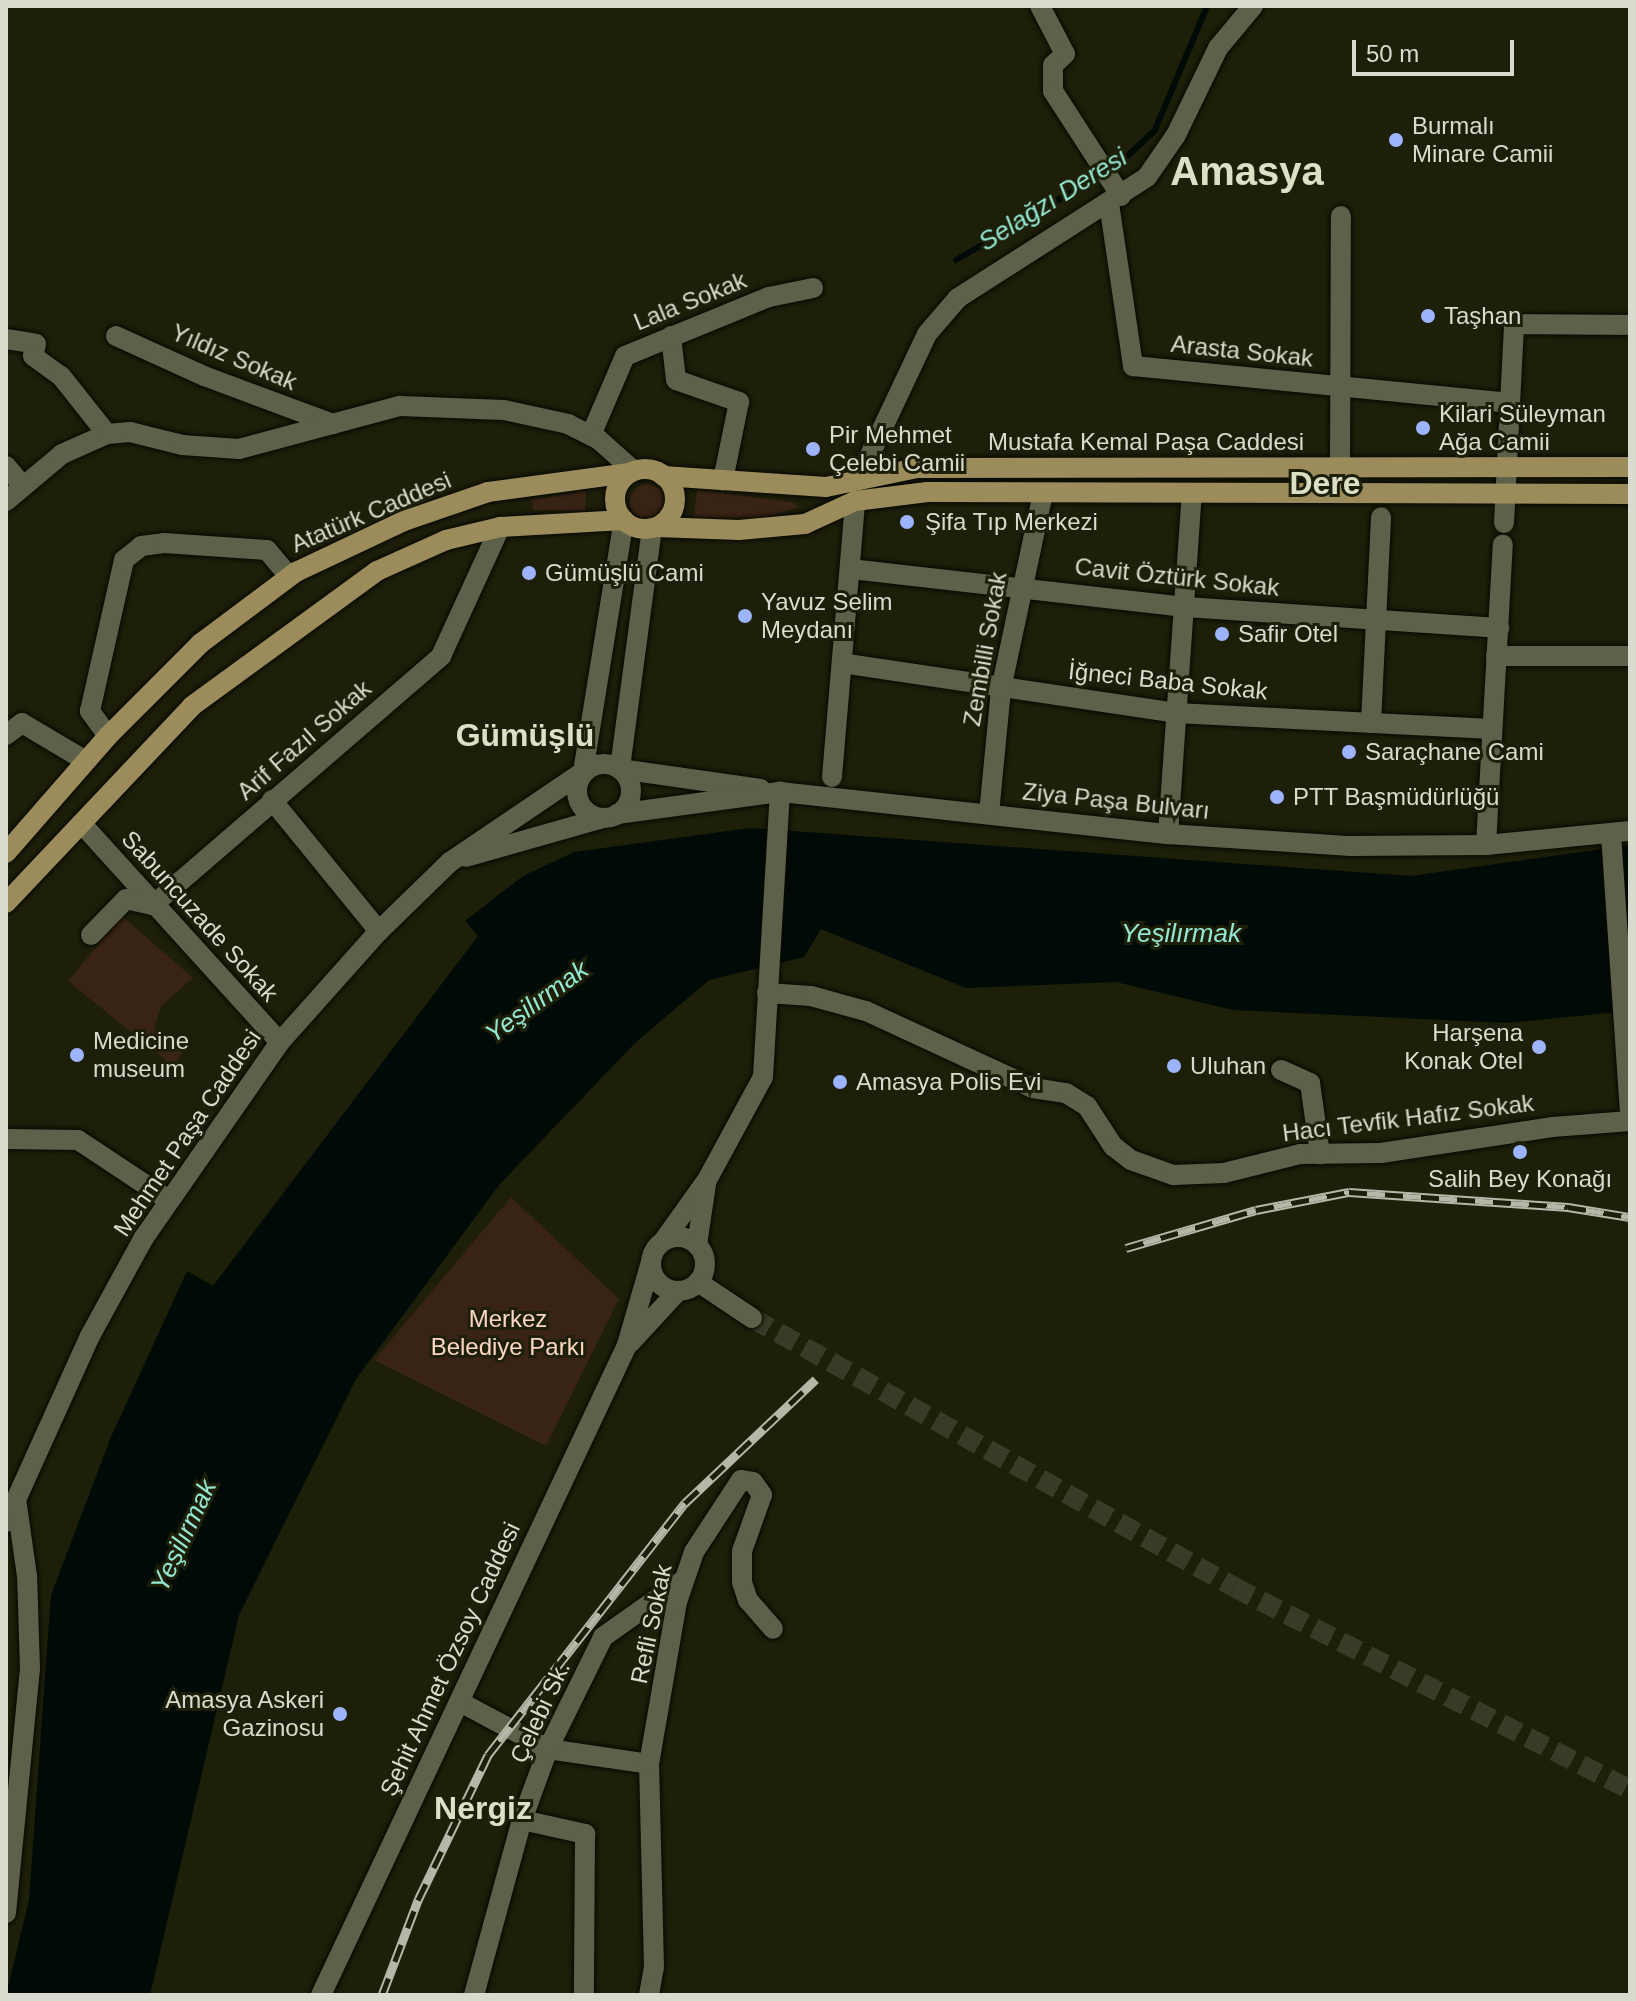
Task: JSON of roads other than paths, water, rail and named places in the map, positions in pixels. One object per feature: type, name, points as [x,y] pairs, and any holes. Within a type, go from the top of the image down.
[{"type":"main road","name":"Mustafa Kemal Paşa Caddesi","points":[[654,528],[739,530],[805,524],[857,490],[917,468],[1630,467]]},
{"type":"main road","points":[[649,469],[663,476],[673,487],[674,506],[654,528],[638,529],[624,520],[615,499],[632,472],[649,469]]},
{"type":"main road","name":"Atatürk Caddesi","points":[[6,853],[108,736],[201,643],[289,576],[404,521],[488,492],[632,472]]},
{"type":"main road","name":"Mustafa Kemal Paşa Caddesi","points":[[663,476],[927,492],[1630,494]]},
{"type":"main road","points":[[6,903],[192,706],[377,571],[446,540],[500,527],[624,520]]},
{"type":"street","points":[[1040,6],[1065,54],[1053,65],[1053,91],[1101,164],[1114,194]]},
{"type":"street","points":[[832,777],[857,490],[927,334],[958,298],[1114,194],[1147,177],[1176,135],[1218,48],[1253,6]]},
{"type":"street","name":"Arasta Sokak","points":[[1114,194],[1133,366],[1508,403]]},
{"type":"street","points":[[1340,468],[1341,216]]},
{"type":"street","name":"Lala Sokak","points":[[591,435],[625,356],[769,297],[813,288]]},
{"type":"street","points":[[1486,845],[1514,324],[1630,325]]},
{"type":"street","name":"Yıldız Sokak","points":[[116,336],[333,424]]},
{"type":"street","points":[[671,336],[676,380],[739,402],[723,480]]},
{"type":"street","points":[[6,339],[36,344],[33,356],[61,376],[107,434]]},
{"type":"street","points":[[6,501],[62,454],[107,434],[130,432],[182,445],[239,449],[400,406],[504,410],[568,424],[591,435],[632,472]]},
{"type":"street","points":[[6,466],[23,486]]},
{"type":"street","name":"Zembilli Sokak","points":[[989,814],[1001,689],[1020,587],[1043,493]]},
{"type":"street","points":[[1168,834],[1192,494]]},
{"type":"street","points":[[1371,723],[1381,517]]},
{"type":"street","points":[[624,520],[577,798],[588,813],[610,816],[627,805],[631,789],[620,769],[654,528]]},
{"type":"street","name":"Arif Fazıl Sokak","points":[[153,905],[441,656],[500,527]]},
{"type":"street","points":[[108,736],[90,711],[124,560],[141,546],[164,543],[267,550],[289,576]]},
{"type":"street","name":"Cavit Öztürk Sokak","points":[[851,569],[1184,607],[1499,628]]},
{"type":"street","points":[[1496,656],[1630,656]]},
{"type":"street","name":"İğneci Baba Sokak","points":[[842,663],[1176,713],[1492,729]]},
{"type":"street","points":[[14,729],[86,761]]},
{"type":"street","points":[[583,772],[599,764],[780,792],[767,984],[769,1039],[763,1077],[707,1180],[664,1240],[651,1262],[661,1286],[678,1291],[698,1282],[705,1260],[697,1245],[682,1237],[664,1240]]},
{"type":"street","name":"Mehmet Paşa Caddesi","points":[[6,1522],[90,1336],[167,1199],[280,1042],[379,931],[454,860],[583,772]]},
{"type":"street","name":"Ziya Paşa Bulvarı","points":[[610,816],[780,792],[1168,834],[1351,846],[1486,845],[1624,833]]},
{"type":"street","points":[[272,800],[379,931]]},
{"type":"street","name":"Mehmet Paşa Caddesi","points":[[454,860],[610,816]]},
{"type":"street","name":"Sabuncuzade Sokak","points":[[82,824],[280,1042]]},
{"type":"street","points":[[1624,833],[1622,1034],[1630,1110]]},
{"type":"street","points":[[91,935],[126,899],[153,905]]},
{"type":"street","name":"Hacı Tevfik Hafız Sokak","points":[[767,984],[866,1011],[1033,1088],[1066,1093],[1087,1106],[1113,1146],[1131,1160],[1173,1175],[1224,1173],[1320,1154],[1381,1153],[1552,1127],[1630,1121]]},
{"type":"street","points":[[1281,1070],[1310,1083],[1320,1154]]},
{"type":"street","points":[[6,1139],[78,1140],[167,1199]]},
{"type":"street","points":[[697,1245],[707,1180]]},
{"type":"street","name":"Şehit Ahmet Özsoy Caddesi","points":[[321,1995],[627,1345],[651,1262]]},
{"type":"street","points":[[698,1282],[752,1318]]},
{"type":"street","name":"Şehit Ahmet Özsoy Caddesi","points":[[627,1345],[678,1291]]},
{"type":"street","name":"Refli Sokak","points":[[654,1967],[649,1764],[682,1581],[741,1480],[753,1482],[762,1495],[742,1551],[742,1582],[748,1600],[773,1629]]},
{"type":"street","points":[[6,1913],[30,1669],[27,1576],[16,1495]]},
{"type":"street","name":"Çelebi Sk.","points":[[474,1995],[522,1820],[548,1749],[603,1637],[682,1581]]},
{"type":"street","points":[[460,1702],[548,1749],[649,1764]]},
{"type":"street","points":[[522,1820],[585,1834],[584,1995]]},
{"type":"street","points":[[649,1995],[654,1967]]},
{"type":"street","points":[[654,1967],[661,1995]]},
{"type":"water","name":"Yeşilırmak","points":[[750,828],[1411,876],[1630,845],[1630,1011],[1506,1023],[1233,1010],[1116,982],[966,988],[821,929],[804,957],[709,980],[635,1043],[499,1185],[356,1379],[239,1615],[150,1995],[6,1995],[29,1900],[51,1595],[111,1437],[187,1271],[213,1286],[478,936],[465,921],[523,876],[574,852]]},
{"type":"waterway","name":"Selağzı Deresi","points":[[956,260],[1118,165],[1155,130],[1207,6]]},
{"type":"tunnel","points":[[752,1318],[1234,1587],[1630,1790]]},
{"type":"railway","points":[[1126,1248],[1256,1210],[1349,1192],[1568,1207],[1630,1217]]},
{"type":"railway","points":[[382,1995],[418,1900],[488,1755],[685,1503],[816,1379]]},
{"type":"place","name":"Burmalı Minare Camii","points":[[1396,140]]},
{"type":"place","name":"Taşhan","points":[[1428,316]]},
{"type":"place","name":"Kilari Süleyman Ağa Camii","points":[[1423,428]]},
{"type":"place","name":"Pir Mehmet Çelebi Camii","points":[[813,449]]},
{"type":"place","name":"Şifa Tıp Merkezi","points":[[907,522]]},
{"type":"place","name":"Gümüşlü Cami","points":[[529,573]]},
{"type":"place","name":"Yavuz Selim Meydanı","points":[[745,616]]},
{"type":"place","name":"Safir Otel","points":[[1222,634]]},
{"type":"place","name":"Saraçhane Cami","points":[[1349,752]]},
{"type":"place","name":"PTT Başmüdürlüğü","points":[[1277,797]]},
{"type":"place","name":"Harşena Konak Otel","points":[[1539,1047]]},
{"type":"place","name":"Medicine museum","points":[[77,1055]]},
{"type":"place","name":"Uluhan","points":[[1174,1066]]},
{"type":"place","name":"Amasya Polis Evi","points":[[840,1082]]},
{"type":"place","name":"Salih Bey Konağı","points":[[1520,1152]]},
{"type":"place","name":"Amasya Askeri Gazinosu","points":[[340,1714]]},
{"type":"district","name":"Amasya","points":[[1247,171]]},
{"type":"district","name":"Dere","points":[[1325,483]]},
{"type":"district","name":"Gümüşlü","points":[[525,735]]},
{"type":"district","name":"Nergiz","points":[[483,1808]]},
{"type":"park label","name":"Merkez Belediye Parkı","points":[[508,1333]]}]
